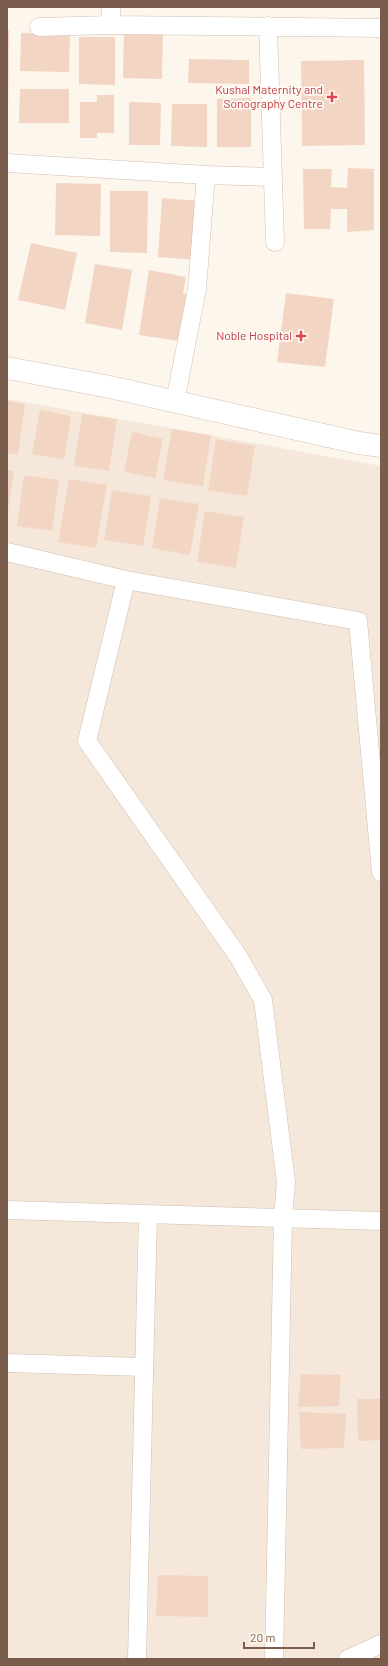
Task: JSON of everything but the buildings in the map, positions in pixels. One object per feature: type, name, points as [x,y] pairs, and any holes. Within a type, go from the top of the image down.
[{"type":"street","points":[[111,7],[111,25]]},
{"type":"street","points":[[39,27],[111,25],[381,28]]},
{"type":"street","points":[[268,26],[275,242]]},
{"type":"street","points":[[7,163],[206,175],[272,177]]},
{"type":"street","points":[[175,402],[197,289],[206,175]]},
{"type":"street","points":[[7,368],[110,387],[359,443],[381,446]]},
{"type":"street","points":[[7,552],[126,580],[358,621],[381,872]]},
{"type":"street","points":[[126,580],[87,741],[238,956],[263,1000],[286,1182],[283,1218],[274,1659]]},
{"type":"street","points":[[7,1210],[381,1221]]},
{"type":"street","points":[[137,1659],[148,1214]]},
{"type":"street","points":[[7,1363],[144,1367]]},
{"type":"street","points":[[348,1659],[381,1644]]},
{"type":"shaded area","points":[[7,399],[381,466],[381,1659],[7,1659]]},
{"type":"place","name":"Kushal Maternity and Sonography Centre","points":[[332,97]]},
{"type":"place","name":"Noble Hospital","points":[[301,336]]}]
